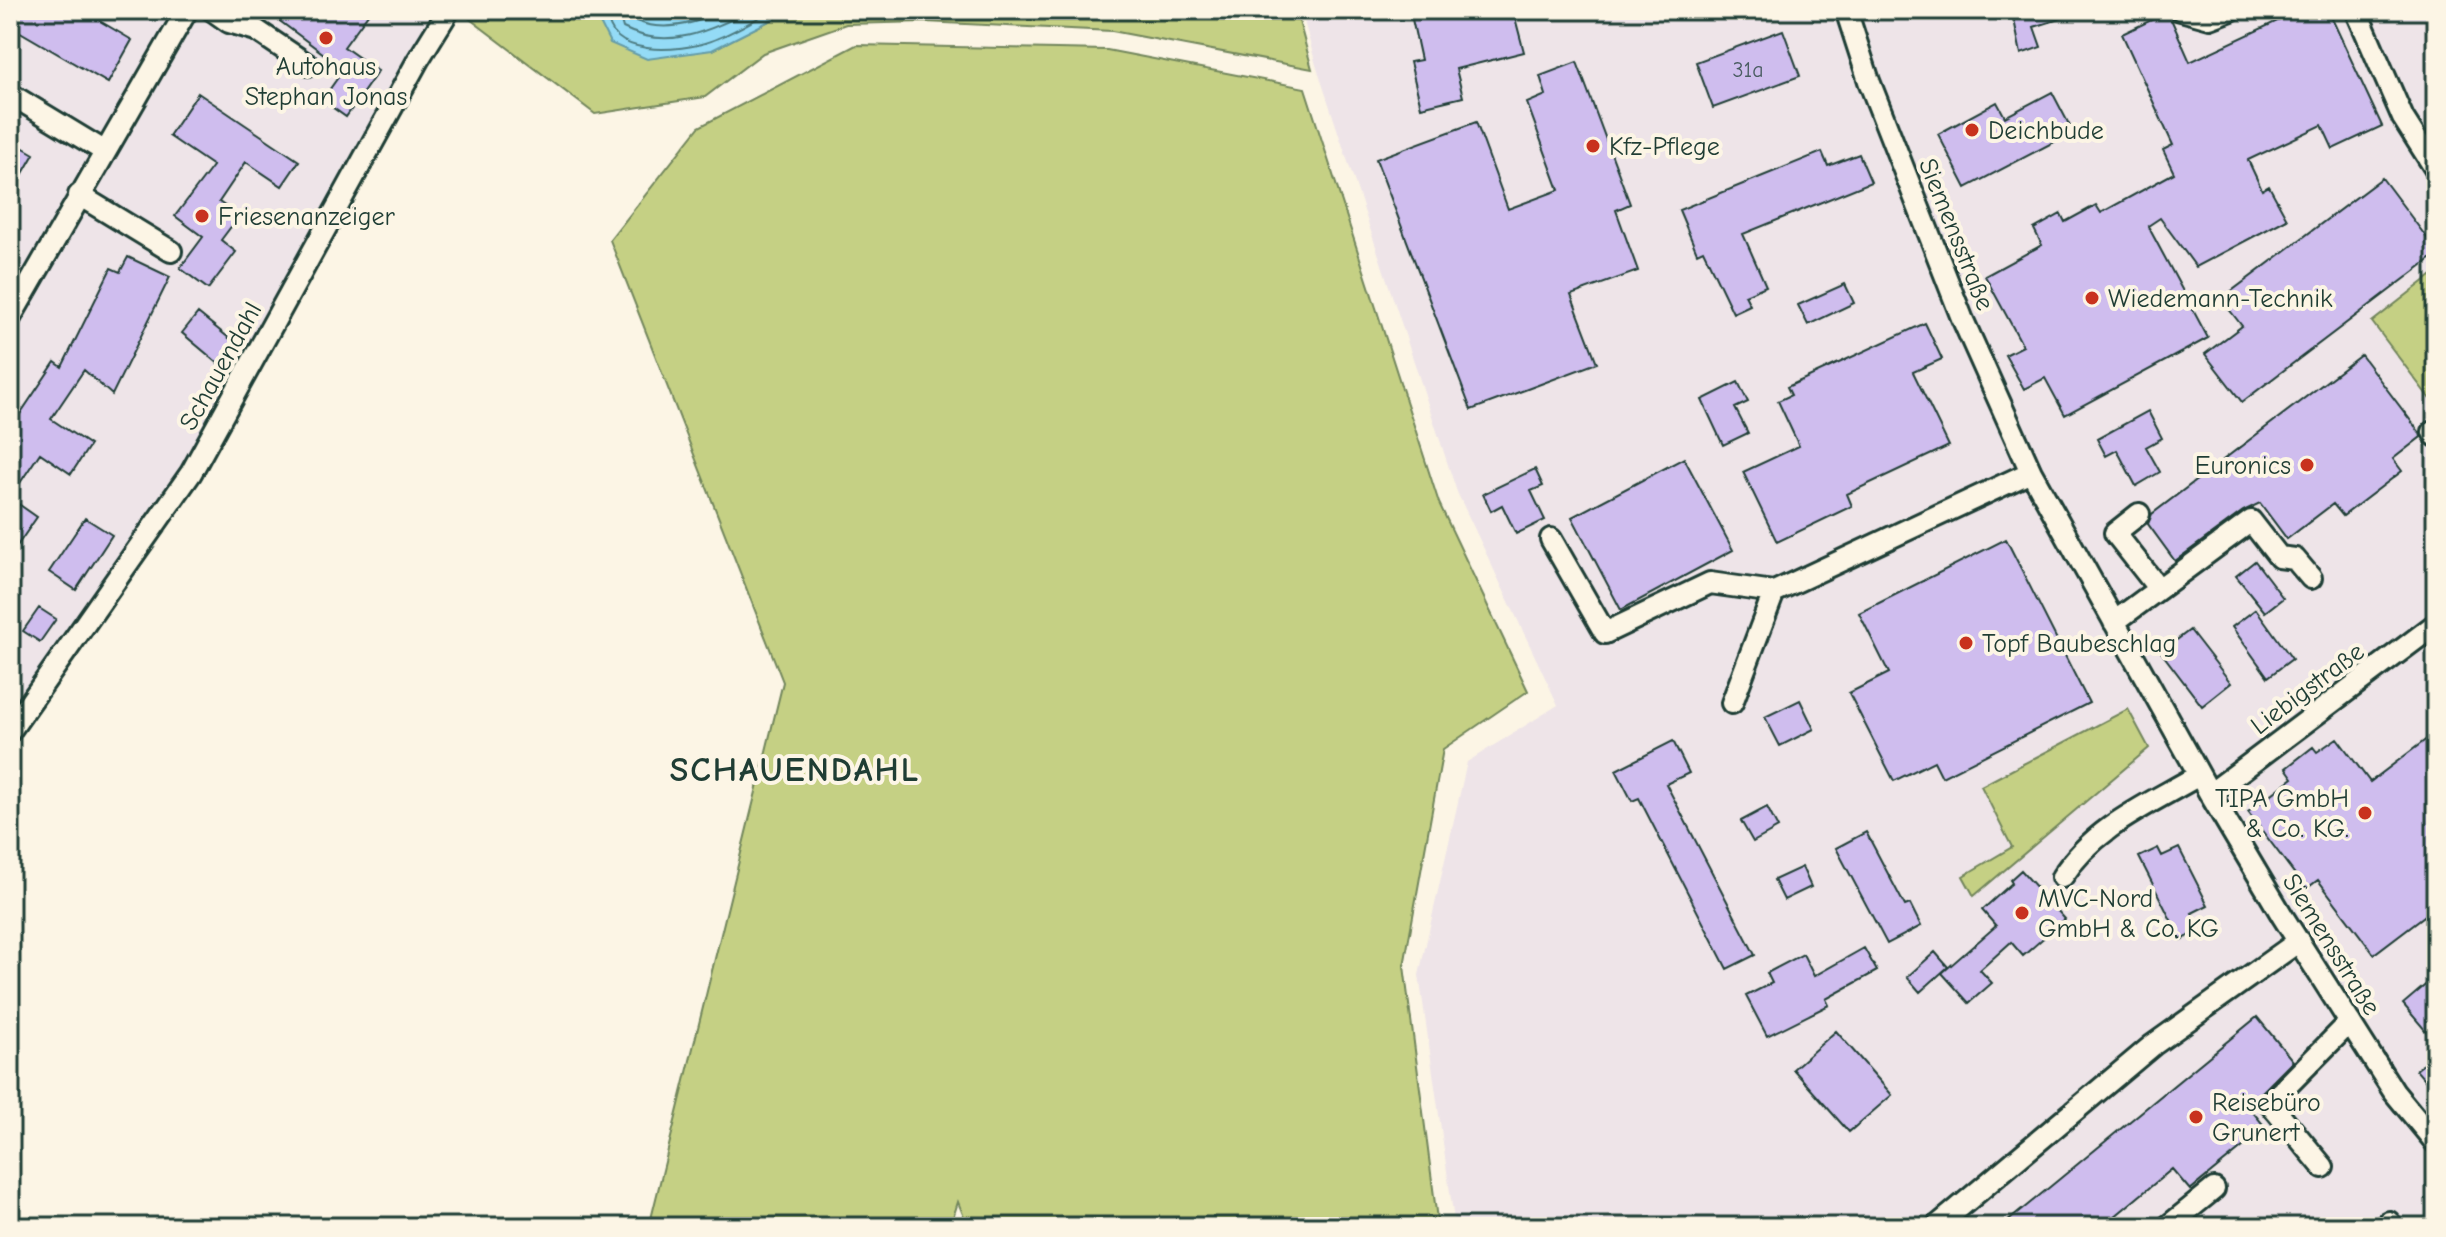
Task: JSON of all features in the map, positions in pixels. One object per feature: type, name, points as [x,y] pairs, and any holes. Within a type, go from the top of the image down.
[{"type":"street","points":[[10,318],[187,10]]},
{"type":"street","points":[[212,10],[229,22],[256,30],[308,65]]},
{"type":"street","name":"Schauendahl","points":[[10,731],[191,473],[418,60],[449,10]]},
{"type":"street","name":"Siemensstraße","points":[[1846,10],[1869,81],[1962,318],[2031,472],[2210,794],[2394,1092],[2436,1143]]},
{"type":"street","points":[[2181,10],[2210,18],[2231,10]]},
{"type":"street","points":[[2356,10],[2403,118],[2436,170]]},
{"type":"street","points":[[10,94],[104,151]]},
{"type":"street","points":[[79,195],[171,251]]},
{"type":"street","points":[[1551,539],[1605,633],[1710,583],[1774,592],[2031,472]]},
{"type":"street","points":[[2139,514],[2115,533],[2159,589]]},
{"type":"street","points":[[2114,622],[2251,521],[2279,557],[2295,559],[2311,578]]},
{"type":"street","points":[[1732,703],[1774,592]]},
{"type":"street","name":"Liebigstraße","points":[[2210,794],[2436,624]]},
{"type":"street","points":[[2062,877],[2079,851],[2095,836],[2199,775]]},
{"type":"street","points":[[1936,1227],[2153,1045],[2299,941]]},
{"type":"street","points":[[2323,1167],[2270,1103],[2350,1022]]},
{"type":"street","points":[[2167,1227],[2214,1189]]},
{"type":"shaded area","points":[[10,10],[455,10],[422,64],[236,412],[211,420],[175,482],[10,720]]},
{"type":"shaded area","points":[[1301,10],[2436,10],[2436,1227],[1455,1227],[1419,975],[1467,762],[1558,705],[1457,492],[1316,65]]},
{"type":"green space","points":[[458,10],[601,10],[599,21],[712,50],[791,10],[1179,10],[1245,21],[1244,10],[1296,10],[1312,69],[1112,31],[925,22],[846,24],[763,53],[705,97],[595,114]]},
{"type":"green space","points":[[856,45],[1107,50],[1305,88],[1439,503],[1528,691],[1443,749],[1404,966],[1438,1227],[968,1227],[958,1202],[950,1227],[649,1227],[783,682],[610,240],[699,127]]},
{"type":"green space","points":[[2436,272],[2436,407],[2372,322]]},
{"type":"green space","points":[[2128,709],[2149,748],[1974,896],[1963,876],[2012,847],[1981,786]]},
{"type":"water","points":[[601,10],[791,10],[712,50],[647,59],[610,43],[599,21]]},
{"type":"building","points":[[10,10],[81,10],[132,40],[108,83],[10,26]]},
{"type":"building","points":[[265,10],[371,10],[344,47],[378,71],[346,117],[322,100],[344,69]]},
{"type":"building","points":[[1410,10],[1513,10],[1524,52],[1456,69],[1463,97],[1421,107],[1410,62],[1421,60]]},
{"type":"building","points":[[2012,10],[2075,10],[2075,14],[2034,27],[2041,47],[2021,54]]},
{"type":"building","points":[[2301,10],[2328,10],[2382,126],[2333,149],[2322,125],[2248,160],[2262,190],[2269,186],[2287,219],[2196,267],[2160,218],[2148,226],[2208,338],[2065,415],[2045,378],[2024,389],[2005,355],[2023,346],[1985,276],[2042,245],[2034,229],[2061,214],[2065,222],[2096,205],[2101,213],[2174,173],[2163,150],[2173,145],[2122,34],[2168,12],[2190,62]]},
{"type":"building","points":[[1783,30],[1800,76],[1713,108],[1696,62]]},
{"type":"building","points":[[1577,62],[1630,204],[1616,210],[1638,271],[1571,295],[1597,363],[1471,410],[1376,159],[1476,122],[1508,209],[1559,190],[1527,103],[1546,95],[1540,76]]},
{"type":"building","points":[[2052,92],[2073,132],[1966,188],[1938,134],[1997,102],[2005,117]]},
{"type":"building","points":[[198,93],[299,161],[282,186],[246,162],[219,202],[239,216],[221,240],[236,252],[208,289],[180,268],[203,237],[175,216],[213,166],[169,136]]},
{"type":"building","points":[[10,140],[34,154],[10,196]]},
{"type":"building","points":[[1822,152],[1828,166],[1859,154],[1871,182],[1743,234],[1766,286],[1745,295],[1750,305],[1733,313],[1703,250],[1697,253],[1679,210]]},
{"type":"building","points":[[2382,178],[2436,250],[2436,255],[2242,402],[2205,354],[2242,326],[2221,299]]},
{"type":"building","points":[[128,257],[170,277],[112,395],[84,370],[51,419],[90,445],[71,474],[40,453],[10,498],[10,429],[55,362],[62,367],[111,268],[120,272]]},
{"type":"building","points":[[1845,284],[1854,303],[1808,325],[1798,305]]},
{"type":"building","points":[[198,313],[235,343],[219,364],[182,333]]},
{"type":"building","points":[[1925,323],[1942,359],[1913,372],[1949,446],[1847,494],[1852,506],[1777,542],[1743,472],[1799,446],[1778,401],[1791,395],[1787,387]]},
{"type":"building","name":"Euronics","points":[[2361,355],[2420,433],[2421,437],[2393,459],[2402,471],[2343,516],[2333,504],[2287,539],[2260,503],[2243,511],[2175,561],[2148,524],[2152,514]]},
{"type":"building","points":[[1738,382],[1748,402],[1735,408],[1748,433],[1723,445],[1702,400]]},
{"type":"building","points":[[2148,411],[2162,438],[2146,447],[2160,472],[2136,486],[2117,450],[2106,456],[2097,439]]},
{"type":"building","points":[[1684,458],[1733,550],[1621,610],[1572,517]]},
{"type":"building","points":[[1535,469],[1543,486],[1531,491],[1545,520],[1516,534],[1502,505],[1491,511],[1483,494]]},
{"type":"building","points":[[10,498],[37,517],[10,556]]},
{"type":"building","points":[[85,518],[112,535],[76,590],[49,572]]},
{"type":"building","name":"Topf Baubeschlag","points":[[2006,539],[2089,703],[1942,777],[1934,761],[1894,781],[1849,693],[1889,673],[1859,613]]},
{"type":"building","points":[[2255,561],[2283,598],[2265,612],[2236,576]]},
{"type":"building","points":[[39,608],[56,619],[40,642],[23,631]]},
{"type":"building","points":[[2256,609],[2292,659],[2268,677],[2232,627]]},
{"type":"building","points":[[2190,630],[2231,683],[2202,706],[2161,652]]},
{"type":"building","points":[[1800,700],[1814,729],[1780,746],[1765,717]]},
{"type":"building","points":[[2436,732],[2436,907],[2374,954],[2318,880],[2306,889],[2248,812],[2293,778],[2286,768],[2313,747],[2317,752],[2337,738],[2370,782]]},
{"type":"building","points":[[1673,741],[1689,773],[1666,784],[1755,955],[1727,969],[1639,798],[1632,801],[1616,770]]},
{"type":"building","points":[[1767,807],[1778,828],[1753,842],[1741,821]]},
{"type":"building","points":[[1866,832],[1905,906],[1910,904],[1921,926],[1887,944],[1836,848]]},
{"type":"building","points":[[2158,848],[2162,856],[2179,848],[2208,905],[2192,913],[2201,930],[2181,940],[2139,857]]},
{"type":"building","points":[[1802,867],[1811,887],[1784,900],[1774,880]]},
{"type":"building","name":"MVC-Nord GmbH & Co. KG","points":[[2021,870],[2065,919],[2023,956],[2011,942],[1980,970],[1992,983],[1969,1003],[1942,973],[1996,926],[1982,910],[2012,883],[2010,880]]},
{"type":"building","points":[[1864,948],[1877,971],[1826,999],[1829,1005],[1767,1036],[1746,996],[1772,983],[1767,973],[1803,954],[1814,976]]},
{"type":"building","points":[[1935,952],[1948,967],[1920,992],[1907,977]]},
{"type":"building","points":[[2436,976],[2436,1043],[2403,1004]]},
{"type":"building","name":"Reisebüro Grunert","points":[[2257,1017],[2293,1061],[2248,1106],[2266,1128],[2190,1190],[2172,1169],[2102,1227],[2001,1227]]},
{"type":"building","points":[[1836,1031],[1892,1095],[1849,1132],[1793,1069]]},
{"type":"building","points":[[2436,1054],[2436,1093],[2416,1070]]},
{"type":"place","name":"Autohaus Stephan Jonas","points":[[326,38]]},
{"type":"place","name":"Deichbude","points":[[1972,130]]},
{"type":"place","name":"Kfz-Pflege","points":[[1593,146]]},
{"type":"place","name":"Friesenanzeiger","points":[[202,216]]},
{"type":"place","name":"Wiedemann-Technik","points":[[2092,298]]},
{"type":"place","name":"Euronics","points":[[2307,465]]},
{"type":"place","name":"Topf Baubeschlag","points":[[1966,643]]},
{"type":"place","name":"TIPA GmbH & Co. KG.","points":[[2365,813]]},
{"type":"place","name":"MVC-Nord GmbH & Co. KG","points":[[2022,913]]},
{"type":"place","name":"Reisebüro Grunert","points":[[2196,1117]]},
{"type":"district","name":"SCHAUENDAHL","points":[[795,769]]}]
